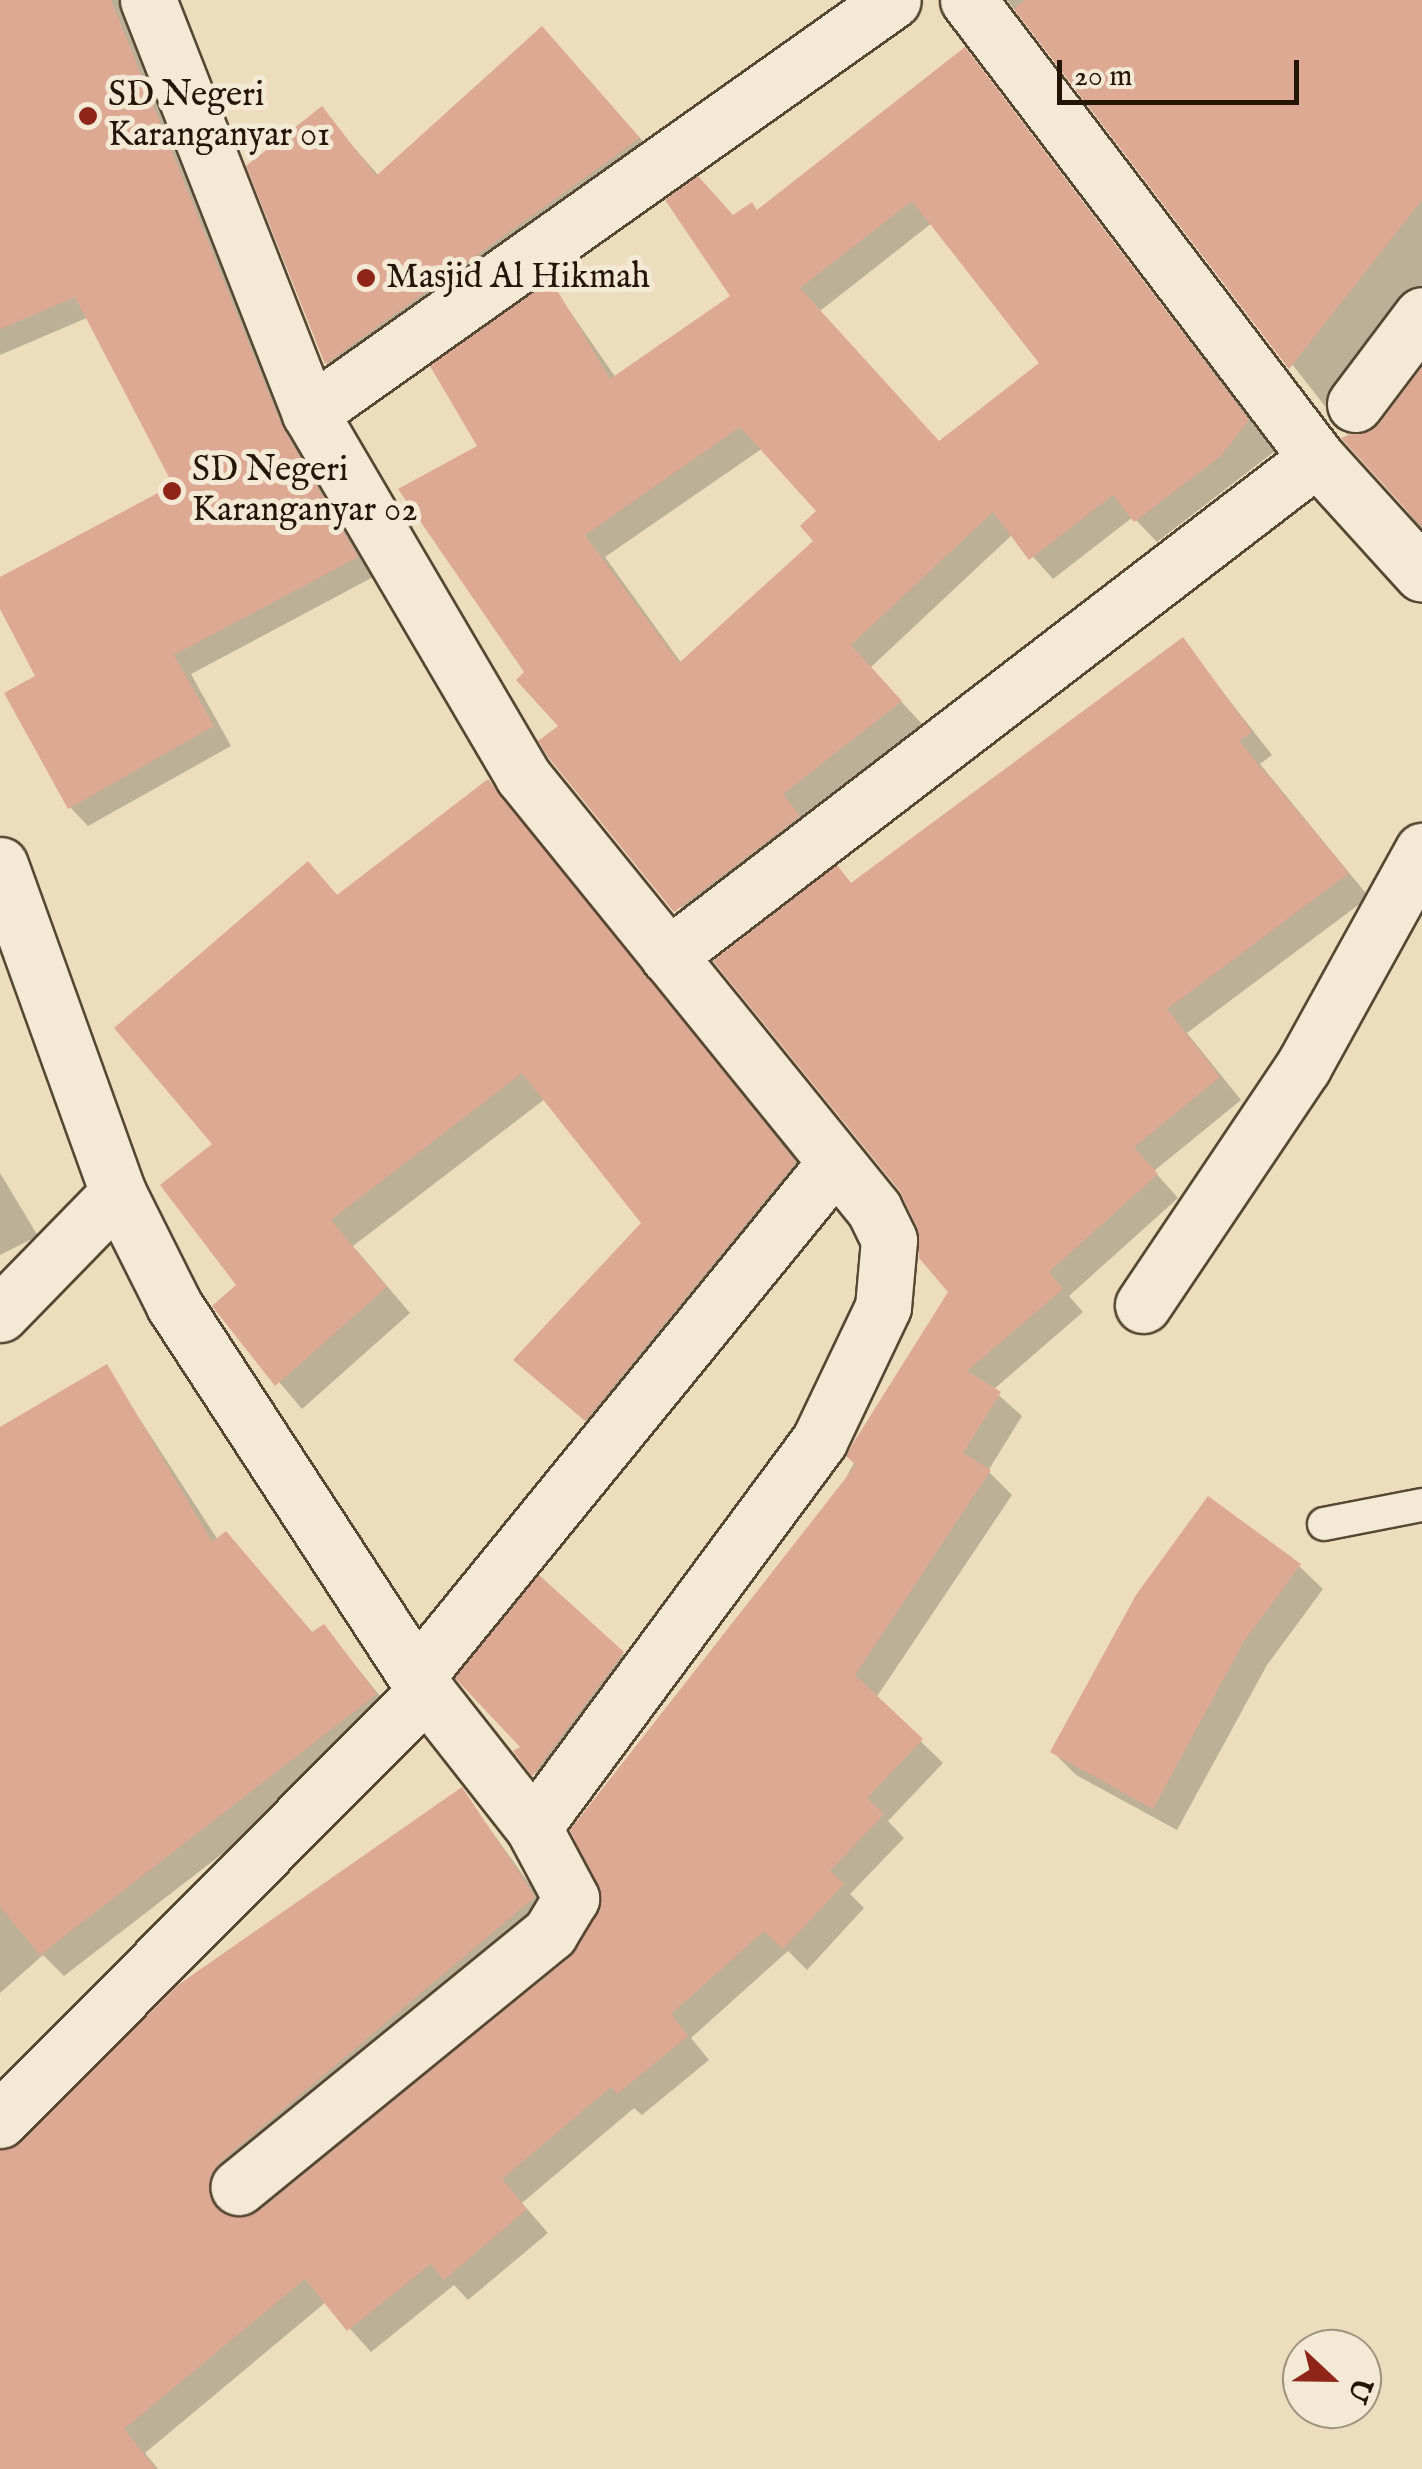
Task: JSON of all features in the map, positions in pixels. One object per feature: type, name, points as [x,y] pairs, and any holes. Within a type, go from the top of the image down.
[{"type":"street","points":[[148,0],[310,413],[522,774],[778,1090],[889,1240],[884,1307],[819,1441],[534,1826]]},
{"type":"street","points":[[310,413],[893,0]]},
{"type":"street","points":[[968,0],[1318,458],[1422,574]]},
{"type":"street","points":[[1355,404],[1422,315]]},
{"type":"street","points":[[668,956],[1318,458]]},
{"type":"street","points":[[1143,1305],[1302,1067],[1422,851]]},
{"type":"street","points":[[4,896],[118,1193],[174,1305],[423,1682],[534,1826],[571,1898],[560,1921],[239,2187]]},
{"type":"street","points":[[0,2120],[423,1682],[834,1163]]},
{"type":"street","points":[[0,1314],[118,1193]]},
{"type":"lane","points":[[1324,1524],[1422,1505]]},
{"type":"building","name":"SD Negeri Karanganyar 02","points":[[0,0],[111,0],[281,424],[358,557],[174,655],[214,726],[68,809],[4,693],[35,676],[0,609],[0,577],[173,485],[75,297],[0,329]]},
{"type":"building","points":[[1025,0],[1422,0],[1422,200],[1289,369],[1014,9]]},
{"type":"building","name":"Masjid Al Hikmah","points":[[542,26],[640,138],[325,364],[246,166],[322,106],[376,176]]},
{"type":"building","points":[[965,47],[1249,420],[1221,456],[1134,522],[1113,495],[1029,560],[993,512],[851,645],[902,701],[783,794],[800,816],[674,912],[548,757],[538,741],[558,726],[516,680],[524,672],[398,489],[477,446],[430,366],[551,280],[610,379],[730,296],[665,200],[698,176],[733,215],[752,202],[757,210]],"holes":[[[912,201],[1039,363],[939,441],[800,288]],[[740,427],[816,511],[800,526],[813,541],[679,663],[585,535]]]},
{"type":"building","points":[[1422,367],[1422,527],[1341,438],[1379,424]]},
{"type":"building","points":[[1183,637],[1252,732],[1239,741],[1349,873],[1167,1009],[1220,1077],[1134,1147],[1158,1174],[1049,1272],[1063,1289],[967,1371],[1001,1392],[963,1453],[991,1470],[855,1675],[923,1739],[867,1798],[884,1814],[830,1871],[844,1884],[783,1949],[764,1931],[671,2014],[688,2036],[617,2094],[611,2087],[502,2179],[527,2209],[444,2280],[431,2264],[347,2331],[305,2279],[124,2429],[156,2469],[0,2469],[0,2150],[22,2142],[178,1985],[462,1787],[535,1897],[219,2163],[210,2177],[214,2206],[229,2216],[259,2211],[570,1957],[602,1898],[570,1830],[856,1465],[846,1456],[948,1292],[919,1258],[917,1227],[899,1190],[713,961],[837,865],[851,883]]},
{"type":"building","points":[[488,779],[796,1162],[585,1421],[513,1360],[641,1223],[522,1073],[331,1220],[387,1287],[275,1386],[212,1306],[236,1285],[160,1185],[212,1144],[114,1028],[308,861],[337,895]]},
{"type":"building","points":[[107,1364],[212,1542],[226,1531],[312,1632],[324,1624],[377,1694],[40,1955],[0,1907],[0,1427]]},
{"type":"building","points":[[1208,1496],[1301,1564],[1244,1641],[1153,1809],[1050,1752],[1136,1595]]},
{"type":"building","points":[[539,1575],[624,1652],[532,1776],[513,1751],[520,1747],[455,1678]]},
{"type":"place","name":"SD Negeri Karanganyar 01","points":[[88,116]]},
{"type":"place","name":"Masjid Al Hikmah","points":[[366,278]]},
{"type":"place","name":"SD Negeri Karanganyar 02","points":[[172,491]]}]
